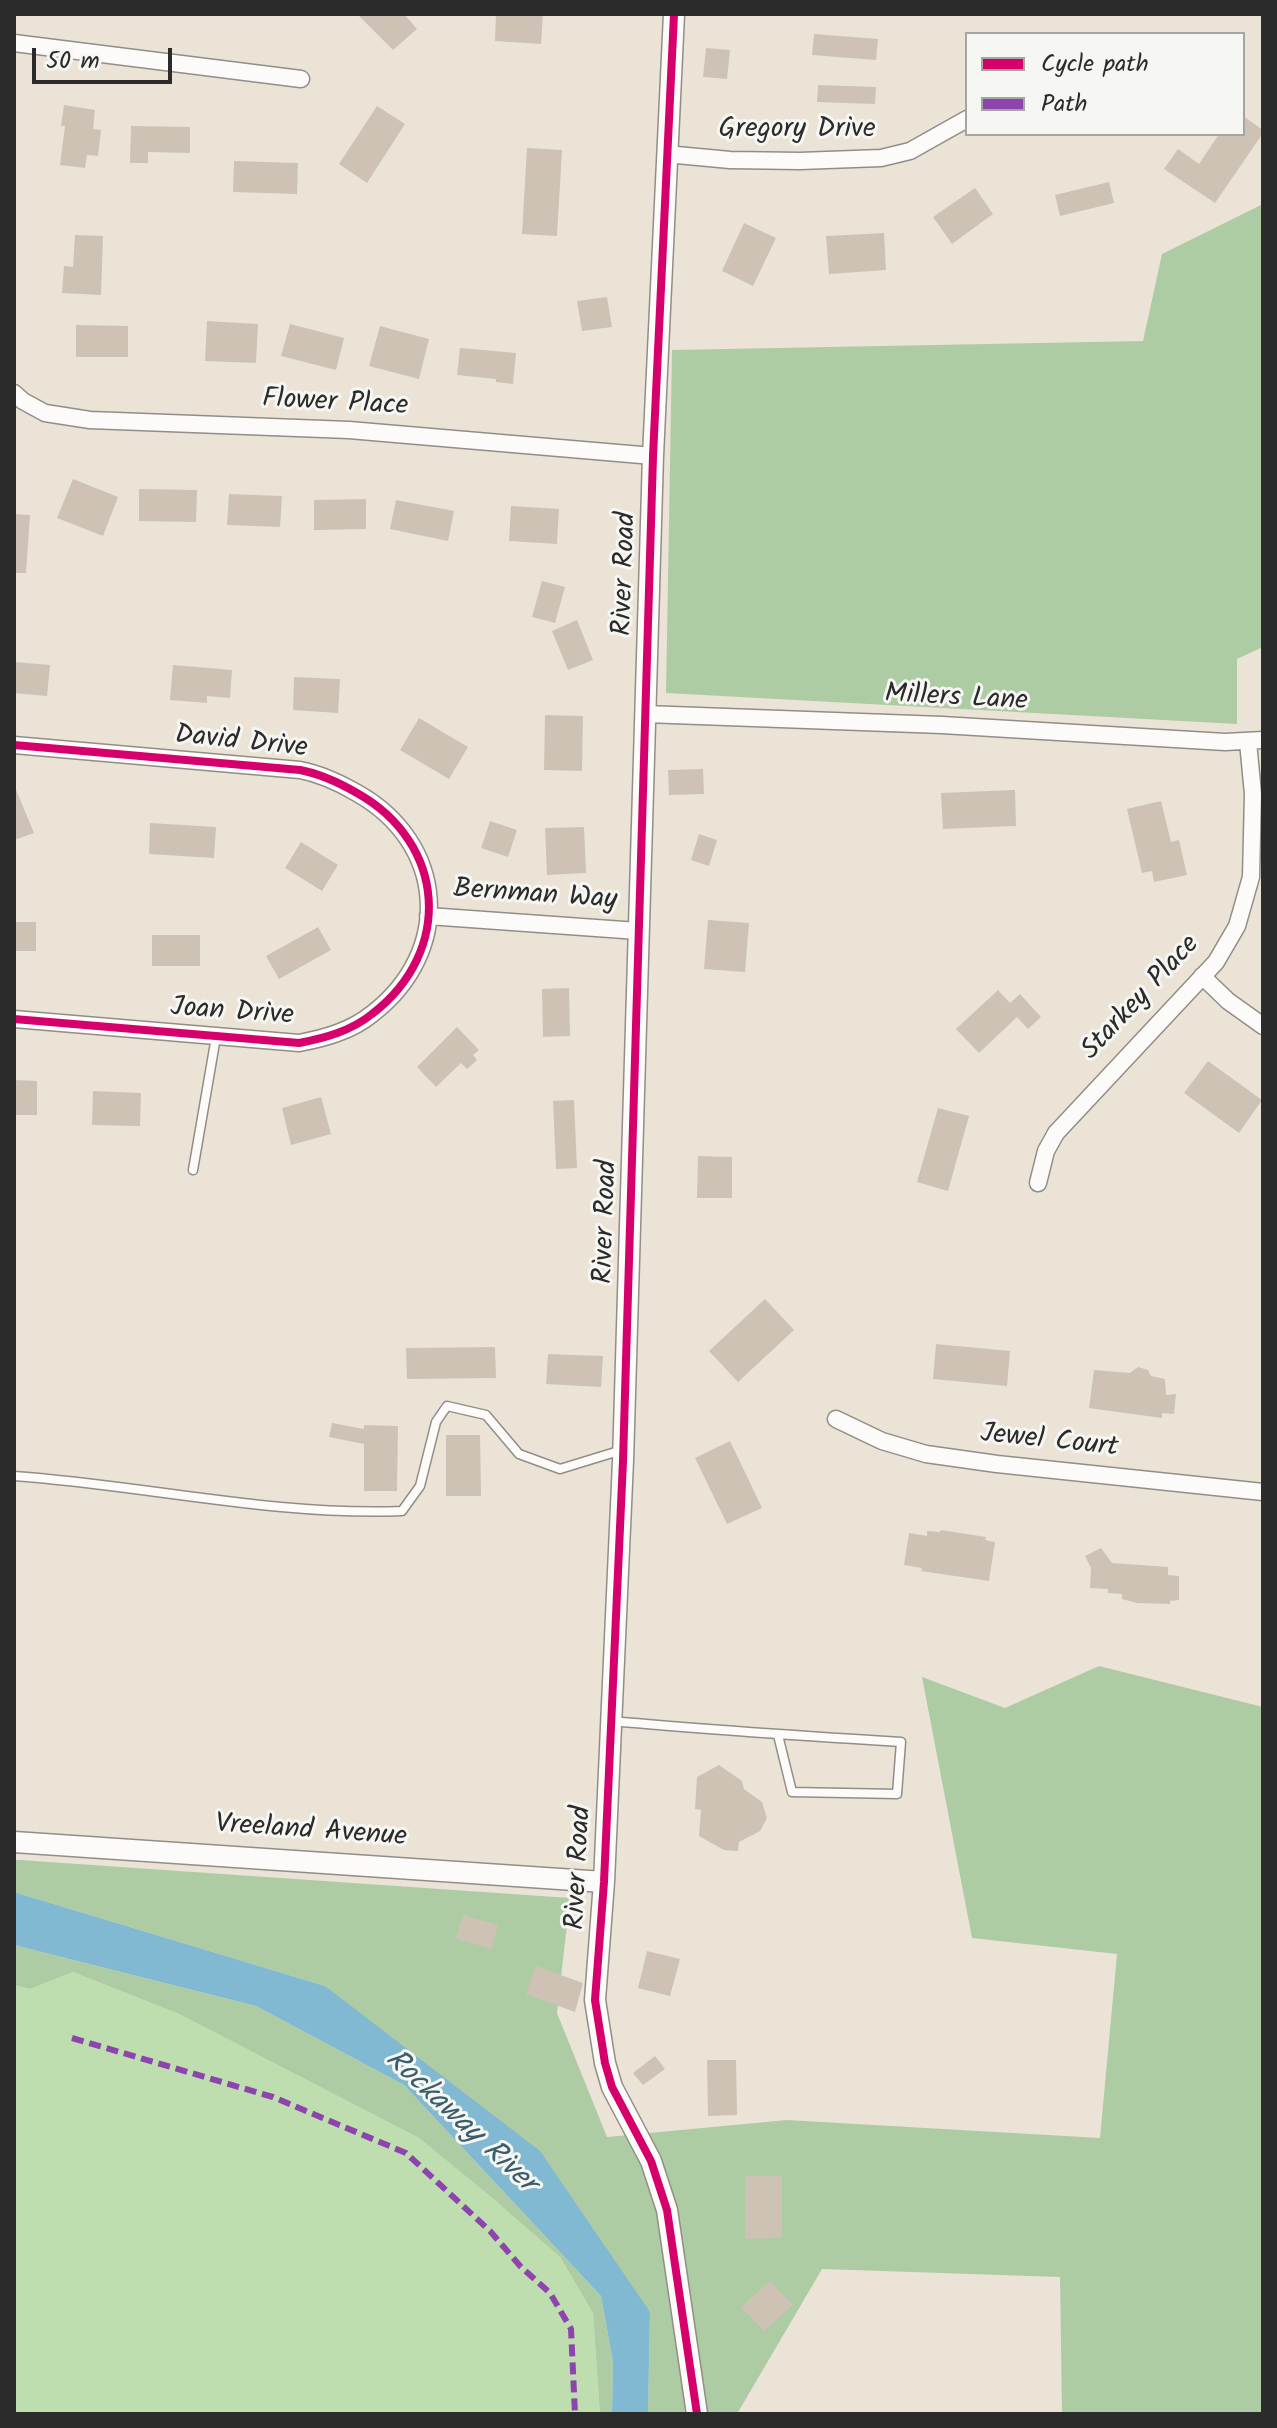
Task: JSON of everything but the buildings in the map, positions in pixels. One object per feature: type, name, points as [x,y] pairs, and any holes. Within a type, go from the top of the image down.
[{"type":"street","name":"River Road","points":[[674,14],[653,456],[623,1450],[604,1882],[595,2000],[612,2087],[651,2161],[664,2197],[674,2244],[697,2414]]},
{"type":"street","points":[[14,43],[301,79]]},
{"type":"street","name":"Gregory Drive","points":[[666,154],[730,160],[881,158],[910,151],[965,120]]},
{"type":"street","name":"Flower Place","points":[[16,395],[45,413],[90,420],[349,430],[653,456]]},
{"type":"street","name":"Millers Lane","points":[[645,714],[1255,741]]},
{"type":"street","name":"Starkey Place","points":[[1038,1183],[1046,1151],[1056,1133],[1216,962],[1237,926],[1251,877],[1255,741]]},
{"type":"street","name":"David Drive","points":[[14,745],[300,770],[325,776],[370,800],[407,835],[424,869],[429,895],[428,916]]},
{"type":"street","name":"Bernman Way","points":[[428,916],[638,931]]},
{"type":"street","name":"Joan Drive","points":[[14,1019],[299,1043],[324,1038],[370,1016],[398,990],[413,969],[423,945],[428,916]]},
{"type":"street","points":[[1202,976],[1228,1001],[1263,1026]]},
{"type":"street","name":"Jewel Court","points":[[836,1419],[882,1441],[926,1454],[1263,1492]]},
{"type":"street","name":"Vreeland Avenue","points":[[14,1842],[50,1842],[604,1882]]},
{"type":"lane","points":[[193,1170],[216,1036]]},
{"type":"lane","points":[[14,1476],[82,1481],[349,1513],[402,1511],[420,1486],[436,1422],[447,1406],[486,1415],[519,1454],[560,1469],[623,1450]]},
{"type":"lane","points":[[611,1721],[901,1742],[897,1794],[792,1792],[778,1735]]},
{"type":"green space","points":[[1263,204],[1263,647],[1237,659],[1237,724],[666,693],[672,350],[1143,341],[1162,254]]},
{"type":"green space","points":[[1099,1666],[1263,1707],[1263,2414],[1062,2414],[1060,2277],[822,2269],[737,2414],[648,2414],[650,2312],[325,1986],[14,1892],[14,1860],[20,1860],[570,1898],[557,2013],[607,2137],[787,2120],[1100,2138],[1117,1954],[972,1938],[922,1677],[1005,1708]]},
{"type":"green space","points":[[14,1945],[256,2006],[404,2085],[601,2296],[613,2362],[612,2414],[600,2414],[593,2313],[560,2257],[419,2138],[179,2014],[73,1972],[30,1989],[14,1985]]},
{"type":"green space","points":[[73,1972],[179,2014],[419,2138],[491,2197],[560,2257],[593,2313],[600,2414],[14,2414],[14,1985],[30,1989]]},
{"type":"water","name":"Rockaway River","points":[[14,1892],[325,1986],[540,2151],[650,2312],[648,2414],[612,2414],[613,2362],[601,2296],[404,2085],[256,2006],[14,1945]]},
{"type":"marked path","points":[[72,2038],[273,2097],[406,2153],[490,2231],[521,2267],[550,2293],[571,2329],[575,2414]]},
{"type":"cycle path","points":[[674,14],[653,456],[623,1461],[604,1882],[595,2000],[612,2087],[651,2161],[667,2210],[697,2414]]},
{"type":"cycle path","points":[[14,745],[300,770],[322,776],[357,793],[387,814],[408,840],[422,868],[429,899],[427,930],[417,960],[399,988],[364,1020],[328,1036],[299,1043],[14,1019]]}]
